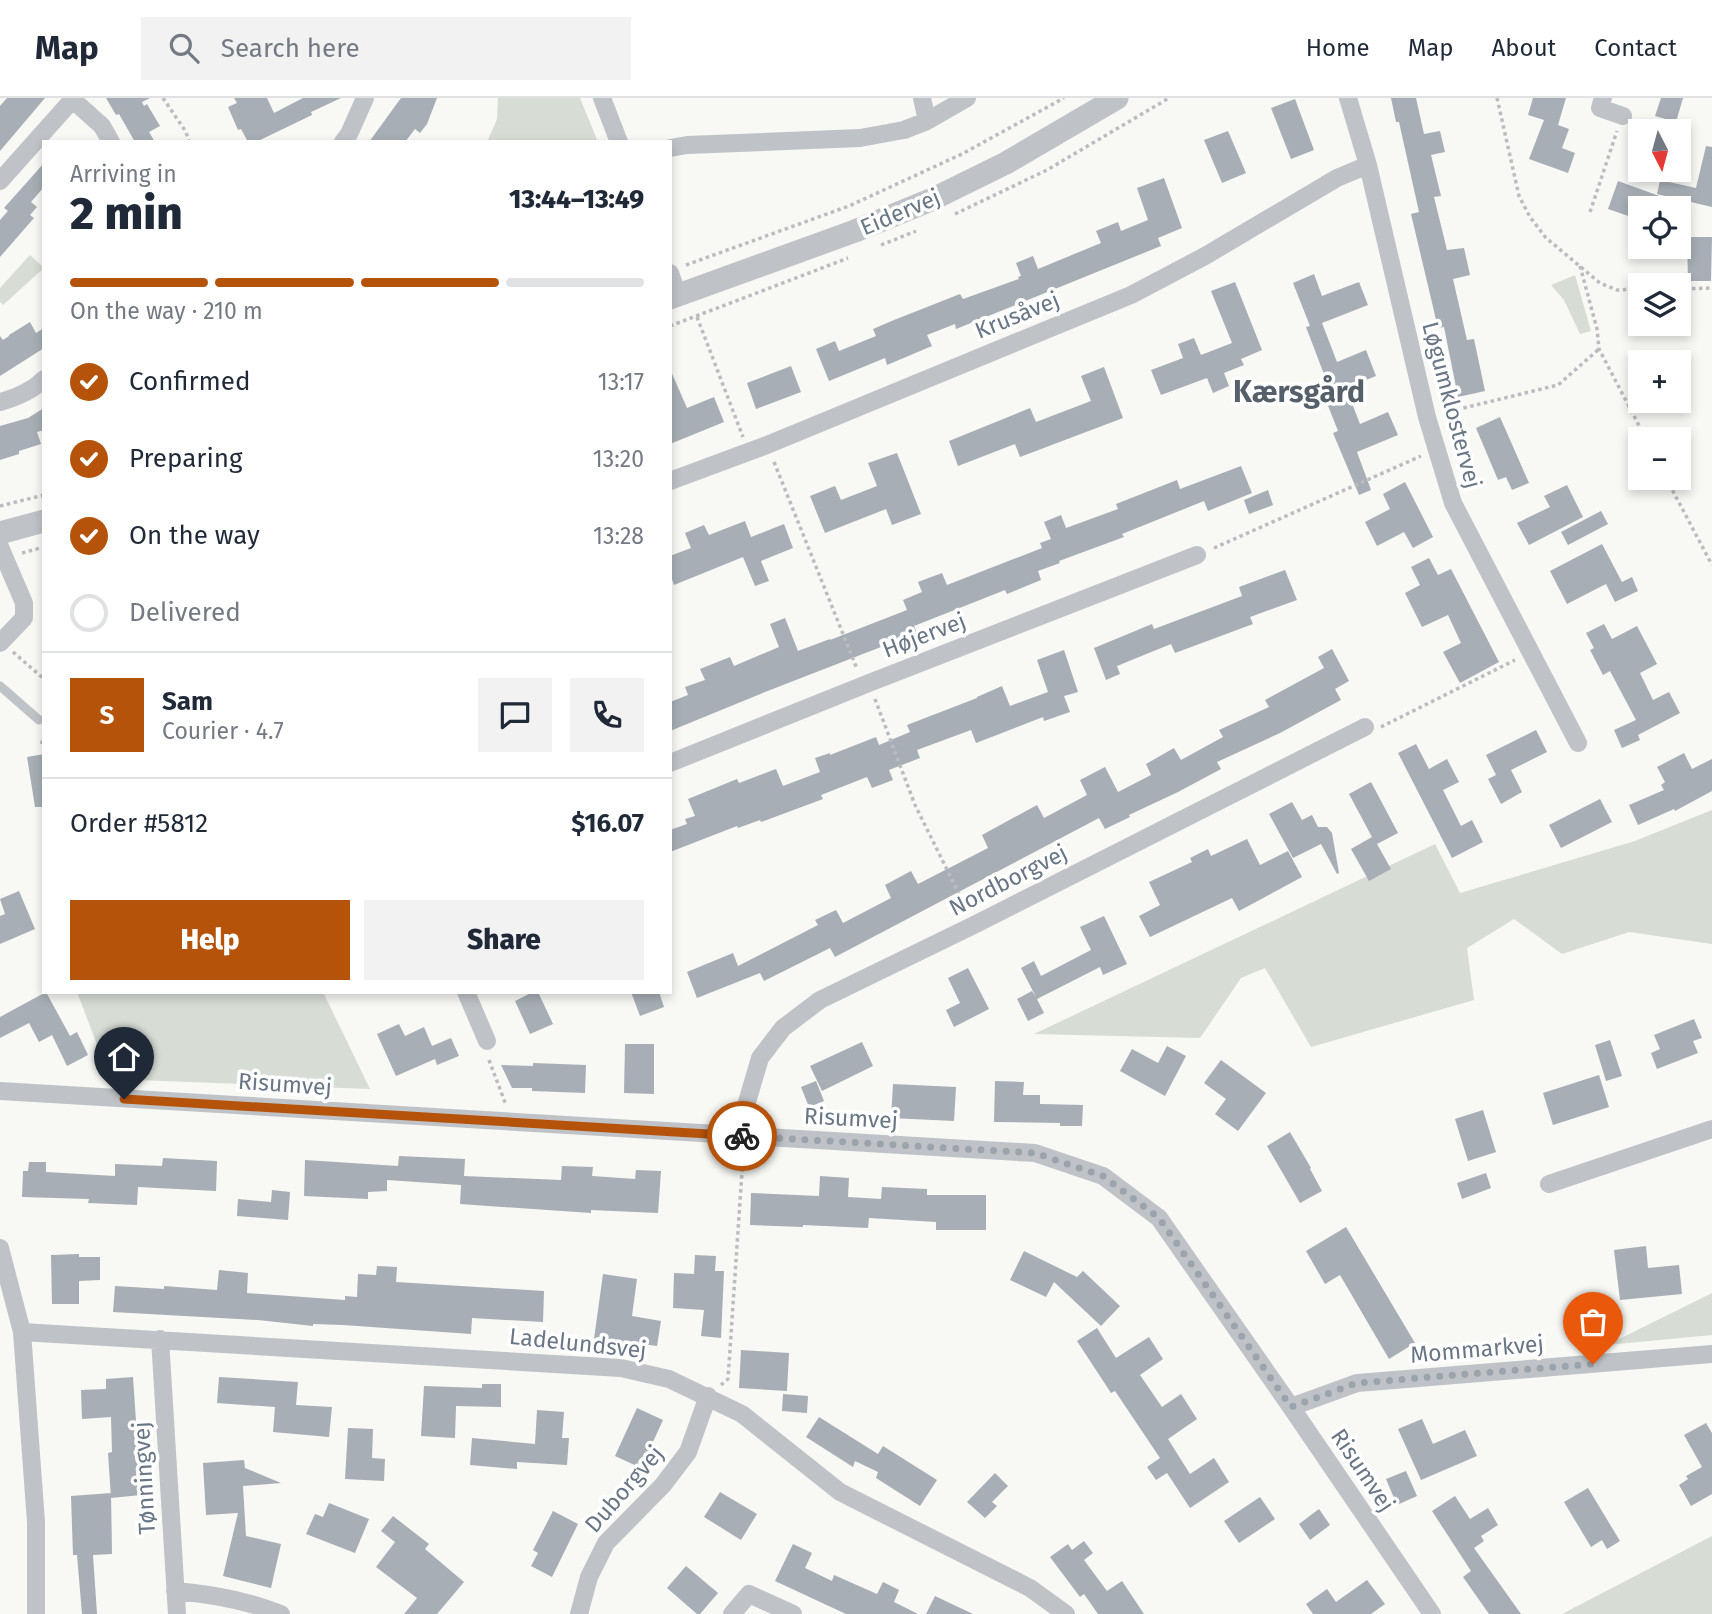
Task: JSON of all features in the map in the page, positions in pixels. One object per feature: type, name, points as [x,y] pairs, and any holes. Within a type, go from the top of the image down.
[{"type":"street","points":[[344,140],[365,98]]},
{"type":"street","points":[[602,98],[618,140]]},
{"type":"street","points":[[922,98],[927,121]]},
{"type":"street","points":[[672,148],[860,138],[904,130],[927,121],[967,98]]},
{"type":"street","name":"Eidervej","points":[[674,297],[933,199],[1006,163],[1117,98]]},
{"type":"street","name":"Løgumklostervej","points":[[1348,98],[1368,164],[1427,417],[1453,502],[1578,743]]},
{"type":"street","points":[[1603,98],[1600,108],[1622,116]]},
{"type":"street","points":[[0,181],[73,99],[102,126],[110,140]]},
{"type":"street","name":"Krusåvej","points":[[672,480],[748,452],[1130,295],[1205,256],[1337,178],[1368,164]]},
{"type":"street","points":[[674,297],[677,270]]},
{"type":"street","points":[[0,402],[42,381]]},
{"type":"street","points":[[0,533],[42,522]]},
{"type":"street","points":[[0,547],[24,603],[24,618],[1,642]]},
{"type":"street","name":"Højervej","points":[[672,762],[1197,555]]},
{"type":"street","name":"Nordborgvej","points":[[737,1136],[760,1058],[783,1028],[820,1000],[1365,727]]},
{"type":"street","points":[[467,994],[487,1041]]},
{"type":"street","name":"Risumvej","points":[[0,1091],[1035,1153],[1103,1176],[1159,1218],[1432,1614]]},
{"type":"street","points":[[1549,1184],[1712,1129]]},
{"type":"street","points":[[0,1248],[22,1332],[36,1522],[36,1614]]},
{"type":"street","name":"Ladelundsvej","points":[[22,1332],[621,1368],[669,1379],[742,1413],[840,1492],[1030,1588],[1063,1613]]},
{"type":"street","name":"Tønningvej","points":[[160,1339],[177,1614]]},
{"type":"street","name":"Mommarkvej","points":[[1291,1407],[1357,1383],[1712,1354]]},
{"type":"street","name":"Duborgvej","points":[[579,1614],[589,1577],[606,1543],[663,1485],[688,1452],[708,1396]]},
{"type":"street","points":[[175,1591],[212,1594],[256,1604],[281,1614]]},
{"type":"street","points":[[732,1614],[749,1594],[793,1614]]},
{"type":"lane","points":[[0,686],[39,720]]},
{"type":"path","points":[[163,98],[188,140]]},
{"type":"path","points":[[677,270],[849,206],[962,154],[1064,98]]},
{"type":"path","points":[[1497,98],[1520,196],[1530,217],[1546,238],[1600,283],[1618,290],[1628,290]]},
{"type":"path","points":[[1590,212],[1622,116]]},
{"type":"path","points":[[1580,267],[1597,329],[1599,349],[1640,427]]},
{"type":"path","points":[[1691,289],[1712,288]]},
{"type":"path","points":[[697,317],[748,452]]},
{"type":"path","points":[[1427,417],[1558,385],[1599,349]]},
{"type":"path","points":[[1197,555],[1436,449]]},
{"type":"path","points":[[1672,490],[1712,565]]},
{"type":"path","points":[[0,506],[42,496]]},
{"type":"path","points":[[1,642],[42,677]]},
{"type":"path","points":[[1365,727],[1381,727],[1530,652]]},
{"type":"path","points":[[487,1041],[487,1054],[514,1123]]},
{"type":"path","points":[[708,1396],[727,1379],[743,1157],[737,1136]]},
{"type":"shaded area","points":[[498,98],[580,98],[597,140],[488,140],[497,119]]},
{"type":"shaded area","points":[[30,255],[42,266],[42,270],[3,305],[0,302],[0,288]]},
{"type":"shaded area","points":[[1575,275],[1591,331],[1580,334],[1564,300],[1551,285]]},
{"type":"shaded area","points":[[1712,810],[1712,944],[1629,932],[1562,954],[1514,919],[1467,948],[1474,1000],[1311,1047],[1265,968],[1241,978],[1200,1038],[1034,1034],[1435,844],[1460,893],[1635,841]]},
{"type":"shaded area","points":[[78,994],[324,994],[370,1089],[110,1079]]},
{"type":"shaded area","points":[[1712,1293],[1712,1335],[1607,1345]]},
{"type":"shaded area","points":[[1712,1536],[1712,1614],[1562,1614]]},
{"type":"building","points":[[7,98],[45,98],[0,151],[0,106]]},
{"type":"building","points":[[106,98],[150,98],[142,102],[144,106],[147,104],[160,126],[149,132],[154,140],[134,140],[119,114],[116,115]]},
{"type":"building","points":[[234,98],[267,98],[274,113],[303,98],[341,98],[260,140],[247,140],[241,129],[238,130],[228,107],[237,103]]},
{"type":"building","points":[[401,98],[437,98],[427,124],[420,133],[415,129],[407,140],[370,140]]},
{"type":"building","points":[[1391,98],[1416,98],[1424,134],[1440,131],[1445,152],[1431,155],[1441,196],[1434,197],[1447,250],[1464,248],[1470,275],[1453,279],[1467,340],[1474,339],[1485,391],[1458,397],[1444,327],[1438,328],[1411,214],[1419,212]]},
{"type":"building","points":[[1533,98],[1566,98],[1558,125],[1569,129],[1562,148],[1575,153],[1568,173],[1529,159],[1544,120],[1528,115]]},
{"type":"building","points":[[1661,98],[1683,98],[1677,119],[1655,116]]},
{"type":"building","points":[[1295,99],[1314,150],[1291,159],[1271,108]]},
{"type":"building","points":[[1228,131],[1246,173],[1222,183],[1204,140]]},
{"type":"building","points":[[1706,146],[1712,147],[1712,207],[1691,202],[1691,196],[1657,194],[1660,182],[1696,188]]},
{"type":"building","points":[[42,165],[42,189],[31,202],[37,207],[30,215],[34,218],[0,257],[0,220],[8,211],[4,208]]},
{"type":"building","points":[[1164,178],[1182,228],[1158,238],[1161,246],[956,329],[955,324],[927,335],[932,346],[887,365],[885,358],[829,381],[816,349],[835,341],[839,351],[876,336],[873,329],[894,320],[960,294],[963,299],[1019,279],[1021,276],[1016,263],[1033,256],[1038,269],[1101,243],[1096,231],[1118,222],[1121,231],[1148,220],[1137,188]]},
{"type":"building","points":[[1618,181],[1659,196],[1628,196],[1628,216],[1608,209]]},
{"type":"building","points":[[1691,237],[1712,237],[1711,281],[1691,281],[1691,273],[1688,273]]},
{"type":"building","points":[[1314,274],[1322,296],[1359,282],[1368,305],[1322,323],[1337,362],[1366,350],[1376,376],[1346,388],[1360,424],[1388,412],[1398,435],[1357,452],[1371,490],[1359,495],[1333,433],[1338,431],[1323,393],[1330,390],[1293,283]]},
{"type":"building","points":[[1235,282],[1262,350],[1241,359],[1244,365],[1224,373],[1229,386],[1213,393],[1207,378],[1161,395],[1151,370],[1183,358],[1178,344],[1194,338],[1201,355],[1232,343],[1211,291]]},
{"type":"building","points":[[30,322],[36,333],[42,329],[42,349],[0,376],[0,336],[3,340]]},
{"type":"building","points":[[791,366],[801,392],[756,409],[747,383]]},
{"type":"building","points":[[1104,367],[1123,418],[1020,457],[1015,444],[958,466],[949,441],[1030,408],[1036,422],[1091,401],[1081,376]]},
{"type":"building","points":[[672,374],[687,408],[714,397],[724,422],[672,443]]},
{"type":"building","points":[[42,409],[42,431],[37,432],[41,444],[0,460],[0,426],[28,418]]},
{"type":"building","points":[[1500,417],[1529,483],[1512,490],[1506,477],[1498,480],[1476,428]]},
{"type":"building","points":[[897,453],[921,514],[892,525],[886,509],[825,533],[810,496],[835,486],[841,500],[877,486],[868,463]]},
{"type":"building","points":[[1241,466],[1252,493],[1208,511],[1204,501],[1122,534],[1124,537],[1038,571],[1041,580],[1007,594],[1005,590],[914,626],[917,633],[672,730],[672,701],[688,695],[685,687],[705,680],[700,669],[730,657],[734,666],[779,647],[770,624],[785,618],[798,651],[907,610],[903,600],[922,592],[918,582],[942,573],[947,585],[1042,548],[1040,543],[1051,539],[1044,522],[1061,515],[1066,528],[1118,509],[1116,504],[1177,480],[1180,489]]},
{"type":"building","points":[[1405,482],[1433,537],[1413,548],[1404,532],[1377,546],[1365,522],[1390,509],[1383,494]]},
{"type":"building","points":[[1567,485],[1583,517],[1529,545],[1517,523],[1550,507],[1544,496]]},
{"type":"building","points":[[1268,490],[1273,505],[1249,514],[1244,500]]},
{"type":"building","points":[[1601,511],[1608,524],[1568,545],[1561,532]]},
{"type":"building","points":[[745,521],[751,537],[784,524],[793,548],[761,561],[769,581],[755,586],[743,557],[674,585],[672,555],[691,548],[685,533],[704,525],[709,535]]},
{"type":"building","points":[[1602,544],[1622,582],[1632,577],[1638,591],[1615,602],[1606,584],[1567,604],[1550,571]]},
{"type":"building","points":[[1429,558],[1438,575],[1451,569],[1499,662],[1460,683],[1443,652],[1461,643],[1448,615],[1422,627],[1405,593],[1420,585],[1411,567]]},
{"type":"building","points":[[1285,570],[1297,600],[1250,617],[1253,624],[1175,653],[1171,644],[1117,666],[1120,674],[1106,680],[1094,648],[1152,624],[1154,629],[1242,596],[1239,587]]},
{"type":"building","points":[[1604,624],[1612,639],[1637,626],[1657,664],[1640,673],[1653,700],[1669,692],[1680,713],[1638,735],[1640,740],[1622,748],[1614,730],[1636,720],[1610,671],[1603,675],[1590,650],[1594,648],[1586,633]]},
{"type":"building","points":[[1332,649],[1349,681],[1335,689],[1341,700],[1280,733],[1217,762],[1221,769],[1105,829],[1099,818],[835,957],[830,948],[764,981],[760,973],[697,998],[687,972],[733,953],[738,966],[818,925],[815,920],[836,910],[843,923],[891,898],[885,885],[911,871],[918,884],[988,848],[982,835],[1037,805],[1044,818],[1087,795],[1080,780],[1105,767],[1118,792],[1151,775],[1146,764],[1174,748],[1181,760],[1223,737],[1219,730],[1269,707],[1265,700],[1324,668],[1318,657]]},
{"type":"building","points":[[1064,650],[1078,692],[1064,696],[1070,712],[1044,721],[1043,717],[976,743],[971,730],[917,750],[920,758],[889,770],[893,780],[872,788],[867,777],[821,795],[823,799],[761,822],[760,820],[738,828],[737,826],[672,851],[672,829],[687,824],[685,819],[695,816],[688,799],[737,779],[739,783],[776,769],[783,786],[820,772],[815,758],[876,737],[879,745],[910,732],[907,725],[1002,686],[1010,706],[1048,692],[1037,660]]},
{"type":"building","points":[[1536,730],[1547,752],[1511,770],[1522,792],[1501,804],[1488,779],[1496,775],[1486,755]]},
{"type":"building","points":[[1416,744],[1429,769],[1447,759],[1459,782],[1443,790],[1461,826],[1472,820],[1483,842],[1452,858],[1398,753]]},
{"type":"building","points":[[1684,753],[1692,769],[1712,759],[1712,791],[1675,811],[1674,809],[1638,825],[1629,805],[1664,790],[1661,785],[1665,782],[1657,767]]},
{"type":"building","points":[[42,754],[42,807],[35,807],[27,757]]},
{"type":"building","points":[[1371,782],[1398,833],[1377,844],[1391,869],[1369,881],[1351,849],[1372,837],[1349,794]]},
{"type":"building","points":[[1600,799],[1612,822],[1561,848],[1549,825]]},
{"type":"building","points":[[1292,802],[1302,820],[1312,815],[1318,827],[1327,827],[1332,833],[1339,873],[1337,874],[1321,844],[1293,858],[1269,814]]},
{"type":"building","points":[[1247,839],[1260,865],[1288,851],[1302,877],[1239,911],[1232,898],[1150,937],[1139,916],[1160,905],[1149,882],[1192,862],[1190,858],[1208,849],[1211,856]]},
{"type":"building","points":[[19,891],[35,929],[0,944],[0,916],[5,914],[0,899]]},
{"type":"building","points":[[1104,916],[1127,964],[1103,975],[1100,967],[1037,999],[1044,1013],[1028,1021],[1017,999],[1032,991],[1036,997],[1021,968],[1034,961],[1041,976],[1091,950],[1080,927]]},
{"type":"building","points":[[968,968],[989,1009],[954,1027],[946,1010],[960,1003],[948,978]]},
{"type":"building","points":[[47,994],[70,1036],[77,1032],[88,1055],[67,1066],[52,1035],[39,1042],[29,1023],[0,1038],[0,1017]]},
{"type":"building","points":[[529,994],[539,994],[553,1024],[530,1034],[515,1001]]},
{"type":"building","points":[[632,994],[660,994],[664,1007],[640,1016]]},
{"type":"building","points":[[1694,1019],[1702,1038],[1693,1041],[1698,1053],[1657,1069],[1651,1053],[1660,1049],[1654,1035]]},
{"type":"building","points":[[399,1024],[405,1036],[424,1027],[432,1046],[451,1038],[459,1056],[437,1065],[435,1059],[396,1076],[377,1034]]},
{"type":"building","points":[[1610,1040],[1622,1076],[1606,1081],[1595,1045]]},
{"type":"building","points":[[862,1042],[873,1066],[822,1091],[810,1066]]},
{"type":"building","points":[[625,1044],[654,1044],[654,1094],[624,1093]]},
{"type":"building","points":[[1167,1046],[1186,1056],[1165,1096],[1120,1071],[1132,1049],[1158,1063]]},
{"type":"building","points":[[1221,1060],[1266,1093],[1238,1131],[1215,1114],[1226,1099],[1204,1083]]},
{"type":"building","points":[[533,1063],[586,1065],[585,1093],[512,1088],[501,1065],[533,1066]]},
{"type":"building","points":[[1599,1075],[1609,1107],[1553,1125],[1543,1093]]},
{"type":"building","points":[[816,1081],[824,1101],[809,1107],[801,1087]]},
{"type":"building","points":[[995,1081],[1024,1082],[1023,1095],[1040,1095],[1040,1104],[1083,1105],[1082,1126],[994,1122]]},
{"type":"building","points":[[893,1084],[956,1087],[954,1121],[891,1118]]},
{"type":"building","points":[[1483,1110],[1496,1152],[1468,1161],[1455,1119]]},
{"type":"building","points":[[1290,1132],[1322,1191],[1300,1203],[1267,1146]]},
{"type":"building","points":[[399,1156],[465,1159],[464,1176],[561,1180],[562,1166],[593,1167],[592,1176],[635,1179],[636,1170],[661,1171],[658,1213],[591,1210],[591,1213],[460,1204],[461,1185],[387,1180],[387,1191],[368,1192],[368,1199],[304,1196],[305,1160],[398,1166]]},
{"type":"building","points":[[163,1158],[217,1161],[216,1191],[138,1187],[137,1205],[88,1203],[89,1199],[22,1197],[23,1171],[28,1171],[29,1162],[46,1162],[46,1172],[115,1176],[115,1164],[162,1166]]},
{"type":"building","points":[[1486,1173],[1491,1188],[1462,1199],[1457,1183]]},
{"type":"building","points":[[820,1176],[849,1178],[848,1197],[881,1199],[882,1187],[927,1189],[927,1195],[986,1195],[986,1230],[936,1230],[936,1222],[869,1218],[868,1228],[750,1225],[751,1193],[819,1196]]},
{"type":"building","points":[[272,1190],[290,1192],[288,1220],[237,1216],[238,1199],[271,1202]]},
{"type":"building","points":[[1346,1227],[1415,1343],[1389,1359],[1340,1275],[1325,1284],[1306,1251]]},
{"type":"building","points":[[1646,1246],[1648,1268],[1679,1265],[1682,1294],[1620,1300],[1614,1250]]},
{"type":"building","points":[[1024,1251],[1077,1277],[1083,1271],[1120,1306],[1101,1326],[1054,1282],[1046,1297],[1010,1280]]},
{"type":"building","points":[[79,1254],[79,1257],[100,1257],[100,1280],[79,1281],[79,1304],[52,1304],[51,1255]]},
{"type":"building","points":[[695,1255],[716,1256],[715,1271],[724,1271],[721,1338],[701,1336],[704,1310],[673,1308],[674,1273],[694,1274]]},
{"type":"building","points":[[377,1266],[397,1267],[396,1282],[544,1291],[543,1322],[472,1318],[471,1334],[113,1312],[115,1286],[217,1290],[219,1270],[248,1273],[247,1293],[345,1300],[345,1296],[357,1297],[358,1274],[376,1275]]},
{"type":"building","points":[[603,1274],[637,1279],[632,1316],[661,1321],[657,1346],[594,1339]]},
{"type":"building","points":[[1097,1328],[1116,1358],[1149,1337],[1163,1359],[1140,1375],[1162,1407],[1181,1394],[1197,1419],[1168,1439],[1190,1474],[1214,1458],[1229,1482],[1190,1508],[1167,1473],[1156,1480],[1147,1467],[1160,1458],[1115,1391],[1111,1393],[1077,1341]]},
{"type":"building","points":[[741,1350],[789,1353],[787,1391],[739,1388]]},
{"type":"building","points":[[133,1377],[141,1495],[111,1498],[108,1453],[112,1452],[111,1417],[82,1419],[81,1390],[106,1389],[106,1379]]},
{"type":"building","points":[[219,1377],[298,1382],[296,1405],[332,1407],[329,1437],[273,1432],[275,1407],[217,1403]]},
{"type":"building","points":[[482,1384],[501,1384],[501,1407],[456,1406],[455,1438],[421,1436],[424,1386],[482,1388]]},
{"type":"building","points":[[783,1394],[808,1396],[807,1413],[782,1411]]},
{"type":"building","points":[[637,1408],[663,1420],[641,1468],[615,1456]]},
{"type":"building","points":[[537,1410],[564,1412],[562,1438],[569,1438],[567,1465],[517,1462],[517,1469],[470,1465],[472,1438],[535,1444]]},
{"type":"building","points":[[819,1417],[878,1454],[883,1446],[937,1480],[920,1506],[876,1478],[878,1472],[855,1461],[853,1467],[806,1437]]},
{"type":"building","points":[[1422,1419],[1433,1444],[1465,1430],[1477,1456],[1421,1480],[1398,1429]]},
{"type":"building","points":[[1706,1423],[1712,1433],[1712,1494],[1691,1506],[1679,1485],[1688,1479],[1686,1476],[1702,1467],[1684,1435]]},
{"type":"building","points":[[348,1428],[373,1429],[372,1458],[385,1459],[384,1481],[345,1479]]},
{"type":"building","points":[[244,1460],[245,1468],[281,1483],[243,1486],[246,1536],[281,1544],[271,1588],[223,1576],[238,1513],[206,1515],[203,1463]]},
{"type":"building","points":[[1406,1471],[1417,1496],[1397,1505],[1386,1479]]},
{"type":"building","points":[[995,1473],[1008,1486],[992,1502],[997,1506],[985,1518],[967,1502]]},
{"type":"building","points":[[1588,1488],[1620,1541],[1607,1549],[1602,1540],[1591,1547],[1564,1502]]},
{"type":"building","points":[[720,1492],[757,1514],[741,1540],[704,1517]]},
{"type":"building","points":[[111,1493],[112,1554],[93,1555],[97,1614],[82,1614],[77,1555],[73,1555],[71,1496]]},
{"type":"building","points":[[1455,1496],[1470,1519],[1488,1508],[1498,1525],[1481,1536],[1484,1541],[1474,1548],[1521,1614],[1489,1614],[1463,1577],[1471,1571],[1432,1511]]},
{"type":"building","points":[[1260,1497],[1275,1519],[1239,1543],[1224,1521]]},
{"type":"building","points":[[329,1503],[369,1519],[355,1553],[306,1534],[315,1514],[323,1517]]},
{"type":"building","points":[[1319,1509],[1330,1525],[1310,1540],[1299,1524]]},
{"type":"building","points":[[553,1511],[578,1524],[552,1577],[531,1566],[538,1553],[533,1550]]},
{"type":"building","points":[[393,1516],[429,1544],[425,1549],[464,1582],[437,1614],[404,1614],[417,1598],[376,1567],[395,1542],[381,1531]]},
{"type":"building","points":[[1084,1541],[1093,1553],[1084,1560],[1107,1591],[1122,1581],[1144,1614],[1098,1614],[1084,1594],[1080,1597],[1050,1557],[1068,1544],[1072,1550]]},
{"type":"building","points":[[793,1544],[812,1553],[805,1568],[832,1581],[834,1575],[877,1594],[883,1582],[899,1590],[894,1602],[918,1614],[846,1614],[775,1581]]},
{"type":"building","points":[[686,1566],[718,1593],[700,1614],[667,1588]]},
{"type":"building","points":[[1367,1580],[1385,1604],[1371,1614],[1313,1614],[1306,1604],[1327,1589],[1336,1602]]},
{"type":"building","points":[[935,1596],[973,1614],[926,1614]]},
{"type":"way so far","points":[[742,1136],[1035,1153],[1103,1176],[1159,1218],[1291,1407],[1357,1383],[1593,1364]]},
{"type":"district","name":"Kærsgård","points":[[1299,392]]},
{"type":"route","points":[[124,1099],[742,1136]]}]
